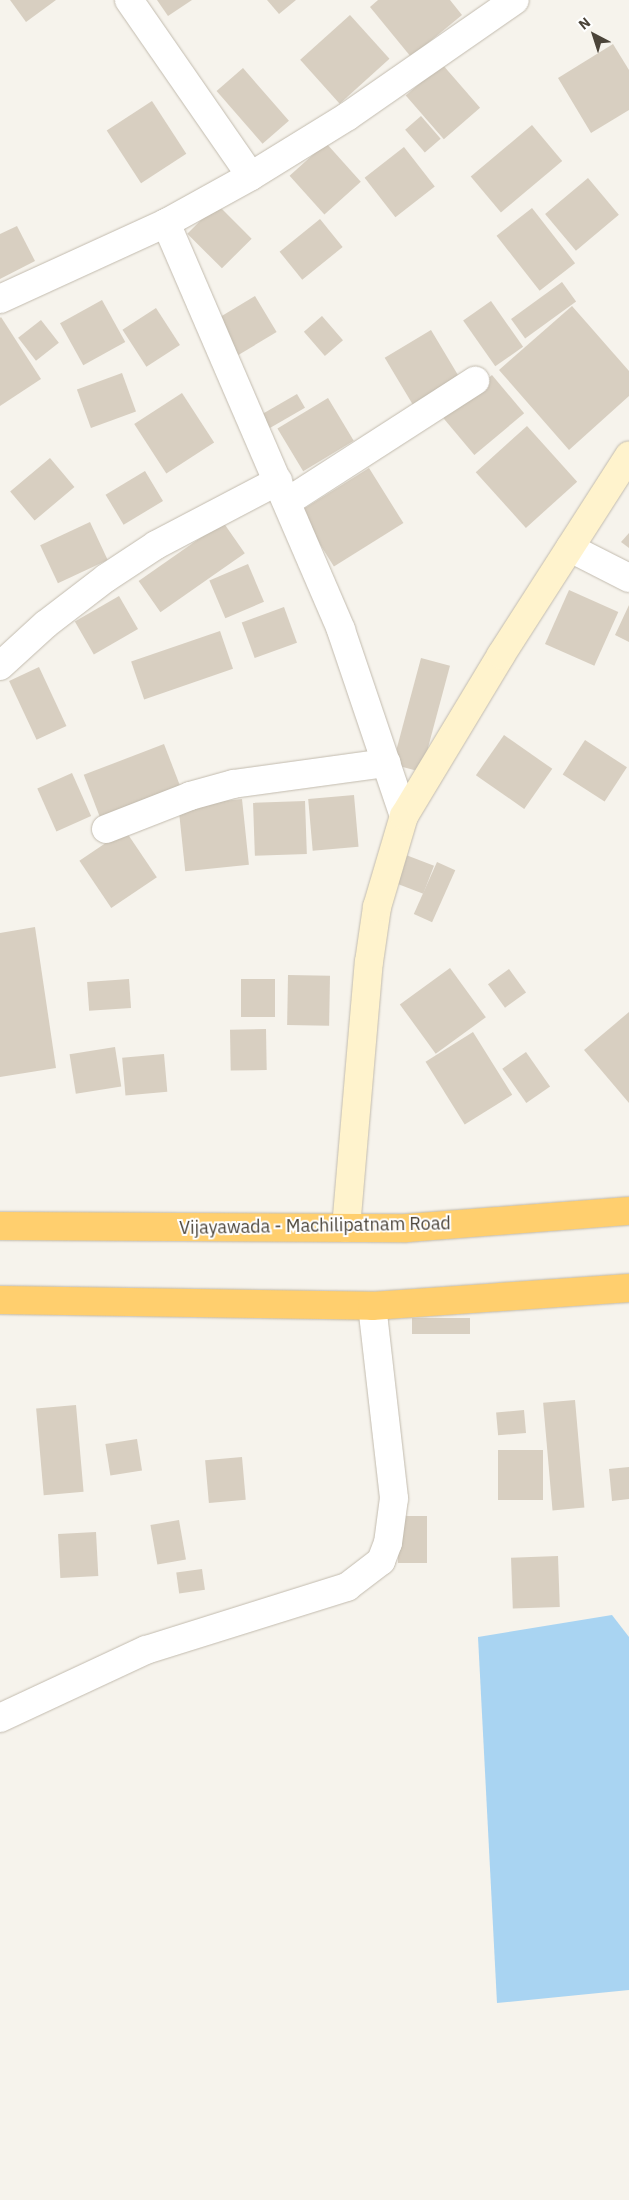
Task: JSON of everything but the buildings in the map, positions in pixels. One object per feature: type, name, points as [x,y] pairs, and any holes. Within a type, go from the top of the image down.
[{"type":"highway","name":"Vijayawada - Machilipatnam Road","points":[[0,1226],[407,1228],[629,1211]]},
{"type":"highway","points":[[0,1300],[372,1306],[629,1288]]},
{"type":"street","points":[[129,0],[251,176]]},
{"type":"street","points":[[0,299],[166,223],[251,176],[348,116],[515,0]]},
{"type":"street","points":[[166,223],[283,491],[341,630],[404,816]]},
{"type":"street","points":[[0,666],[46,624],[106,578],[156,545],[283,491],[475,381]]},
{"type":"street","points":[[346,1228],[369,962],[377,907],[404,816],[629,456]]},
{"type":"street","points":[[570,548],[629,578]]},
{"type":"street","points":[[106,829],[190,796],[233,784],[387,764]]},
{"type":"street","points":[[0,1718],[146,1650],[347,1587],[367,1575],[380,1561],[388,1543],[394,1498],[372,1306]]},
{"type":"water","points":[[612,1615],[629,1637],[629,1990],[497,2003],[478,1637]]}]
